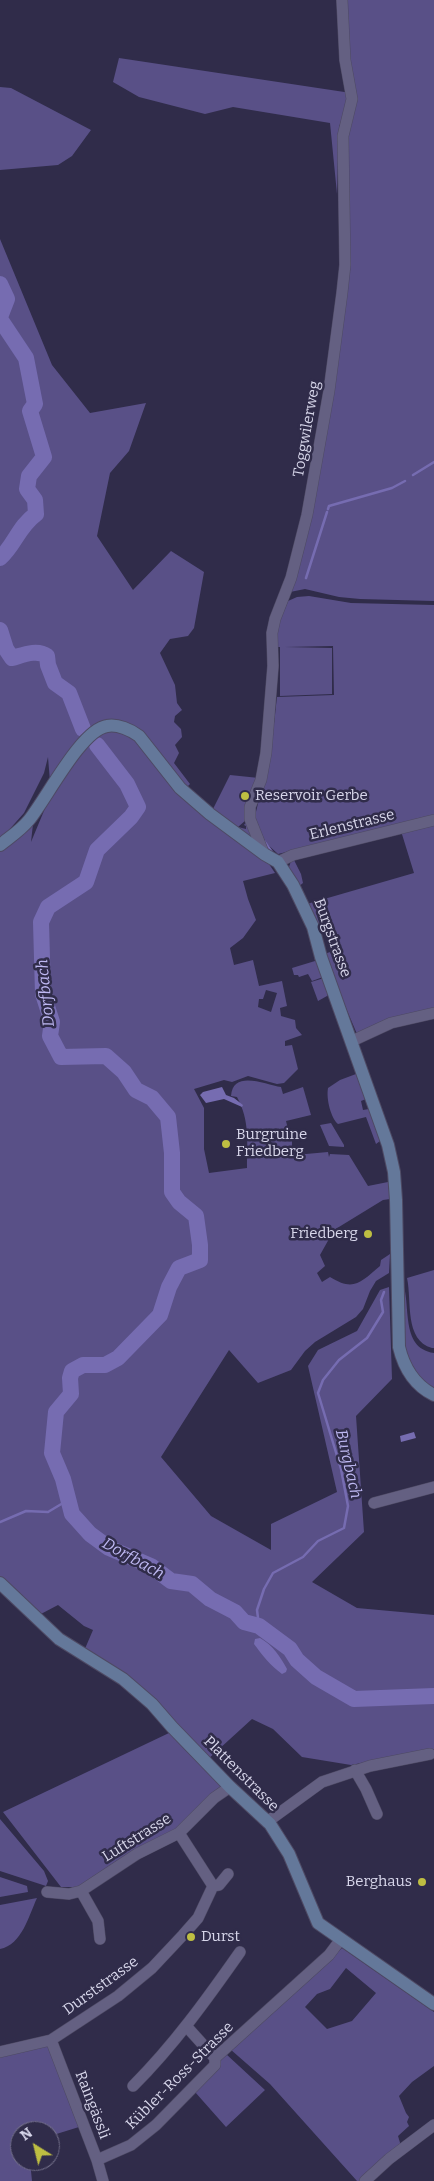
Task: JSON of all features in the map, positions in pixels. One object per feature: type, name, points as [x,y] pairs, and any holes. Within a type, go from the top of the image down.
[{"type":"street","name":"Toggwilerweg","points":[[264,854],[249,813],[261,780],[266,753],[273,666],[272,633],[275,619],[291,578],[307,515],[329,391],[345,264],[343,136],[352,99],[345,60],[342,0]]},
{"type":"street","points":[[0,845],[28,821],[83,740],[97,729],[115,726],[130,730],[139,736],[180,788],[210,814],[264,854],[278,862]]},
{"type":"street","name":"Erlenstrasse","points":[[278,862],[293,855],[434,820]]},
{"type":"street","name":"Burgstrasse","points":[[278,862],[307,912],[321,957],[377,1112],[394,1172],[398,1247],[399,1347],[412,1379],[434,1395]]},
{"type":"street","points":[[352,1041],[391,1023],[434,1012]]},
{"type":"street","points":[[374,1503],[434,1487]]},
{"type":"street","name":"Plattenstrasse","points":[[0,1583],[59,1639],[123,1679],[152,1704],[230,1787],[267,1822],[284,1845],[318,1923],[434,2004]]},
{"type":"street","points":[[267,1822],[322,1782],[355,1770],[430,1754]]},
{"type":"street","points":[[355,1770],[376,1814]]},
{"type":"street","name":"Luftstrasse","points":[[81,1891],[137,1854],[179,1833],[214,1798],[230,1787]]},
{"type":"street","points":[[179,1833],[212,1886]]},
{"type":"street","name":"Durststrasse","points":[[0,2052],[51,2040],[118,1996],[152,1968],[198,1918],[212,1886],[219,1885],[228,1874]]},
{"type":"street","points":[[47,1892],[70,1894],[81,1891],[98,1921],[100,1939]]},
{"type":"street","name":"Kübler-Ross-Strasse","points":[[97,2160],[132,2145],[156,2125],[215,2065],[215,2058],[329,1955],[341,1939]]},
{"type":"street","points":[[133,2086],[187,2027],[240,1952]]},
{"type":"street","points":[[187,2027],[215,2058]]},
{"type":"street","name":"Raingässli","points":[[51,2040],[97,2160],[103,2181]]},
{"type":"street","points":[[365,2181],[389,2159],[434,2125]]},
{"type":"shaded area","points":[[343,0],[434,0],[434,601],[360,599],[339,597],[305,589],[290,592],[333,388],[347,121]]},
{"type":"shaded area","points":[[119,58],[351,93],[339,127],[337,194],[330,123],[233,107],[205,114],[139,97],[113,82]]},
{"type":"shaded area","points":[[0,87],[11,88],[91,130],[72,156],[58,165],[0,170]]},
{"type":"shaded area","points":[[0,239],[52,365],[90,413],[146,403],[129,451],[110,473],[97,536],[133,590],[171,551],[204,572],[194,628],[188,636],[170,639],[160,653],[175,685],[177,703],[182,710],[175,716],[174,722],[181,729],[182,737],[175,745],[179,753],[174,763],[190,784],[186,788],[174,778],[168,783],[206,818],[269,864],[275,873],[243,881],[256,920],[243,938],[230,948],[234,965],[253,960],[259,986],[282,981],[287,1006],[280,1008],[281,1016],[295,1020],[296,1028],[302,1035],[285,1041],[285,1046],[292,1045],[298,1069],[284,1083],[277,1084],[248,1076],[232,1082],[224,1080],[194,1089],[204,1108],[204,1149],[209,1173],[247,1168],[246,1123],[237,1097],[231,1096],[233,1088],[238,1083],[251,1081],[281,1087],[283,1094],[303,1087],[311,1115],[286,1121],[289,1133],[292,1133],[292,1153],[328,1152],[329,1157],[330,1154],[349,1155],[368,1186],[388,1182],[390,1199],[383,1200],[334,1230],[320,1255],[325,1266],[317,1273],[322,1282],[330,1277],[345,1284],[351,1284],[368,1277],[380,1266],[381,1260],[390,1254],[389,1273],[376,1281],[363,1309],[356,1317],[315,1342],[305,1351],[291,1370],[258,1383],[229,1350],[161,1457],[211,1516],[271,1550],[271,1524],[337,1492],[308,1366],[318,1350],[357,1331],[380,1290],[389,1287],[392,1379],[356,1416],[364,1532],[312,1582],[357,1608],[434,1615],[434,1749],[351,1765],[302,1757],[273,1729],[252,1719],[207,1760],[84,1651],[93,1630],[84,1626],[58,1605],[39,1615],[0,1578],[0,850],[33,824],[31,842],[51,794],[48,757],[44,773],[24,813],[0,840]],"holes":[[[266,990],[277,993],[271,1012],[258,1007],[259,999],[263,999]]]},
{"type":"shaded area","points":[[309,596],[351,603],[434,605],[434,816],[278,854],[266,843],[258,828],[255,816],[271,749],[277,697],[334,695],[333,646],[285,647],[332,648],[332,694],[280,696],[280,647],[277,647],[276,630],[288,601],[297,597]]},
{"type":"shaded area","points":[[230,775],[259,778],[250,793],[247,794],[246,820],[238,827],[246,829],[244,825],[247,821],[255,842],[212,811]]},
{"type":"shaded area","points":[[434,824],[434,1010],[357,1034],[326,961],[327,953],[337,950],[329,926],[317,929],[307,904],[414,873],[401,831]]},
{"type":"shaded area","points":[[294,860],[303,883],[298,887],[288,870],[291,861]]},
{"type":"shaded area","points":[[316,954],[323,977],[312,981],[308,974],[299,977],[294,975],[292,968],[315,961],[314,955]]},
{"type":"shaded area","points":[[324,978],[329,992],[327,996],[318,1001],[311,982]]},
{"type":"shaded area","points":[[356,1074],[366,1099],[361,1101],[363,1110],[369,1109],[380,1141],[376,1144],[366,1117],[338,1124],[330,1108],[328,1088],[340,1080]]},
{"type":"shaded area","points":[[222,1087],[226,1095],[234,1098],[243,1105],[242,1107],[224,1099],[206,1103],[200,1095],[203,1092]]},
{"type":"shaded area","points":[[331,1123],[344,1147],[329,1146],[320,1125]]},
{"type":"shaded area","points":[[434,1270],[434,1348],[432,1348],[423,1344],[413,1328],[407,1278]]},
{"type":"shaded area","points":[[402,1281],[411,1334],[416,1343],[423,1349],[434,1353],[434,1388],[415,1374],[406,1353],[402,1329]]},
{"type":"shaded area","points":[[414,1432],[416,1438],[401,1442],[400,1436]]},
{"type":"shaded area","points":[[260,1638],[276,1652],[287,1669],[286,1672],[282,1674],[278,1671],[257,1648],[254,1644],[255,1639]]},
{"type":"shaded area","points":[[169,1733],[221,1786],[197,1807],[174,1832],[78,1887],[61,1887],[3,1812]]},
{"type":"shaded area","points":[[0,1819],[44,1871],[48,1881],[46,1886],[0,1871]]},
{"type":"shaded area","points":[[0,1877],[27,1886],[28,1892],[0,1897]]},
{"type":"shaded area","points":[[37,1898],[28,1921],[19,1936],[14,1942],[0,1949],[0,1905]]},
{"type":"shaded area","points":[[342,1948],[434,2012],[434,2066],[412,2082],[399,2096],[409,2117],[407,2122],[409,2126],[398,2136],[401,2146],[361,2181],[357,2181],[270,2084],[230,2049]],"holes":[[[346,1968],[376,1993],[352,2021],[327,2029],[305,2007],[317,1994],[330,1989]]]},
{"type":"shaded area","points":[[50,2044],[79,2127],[60,2133],[60,2121],[10,2121],[10,2171],[31,2171],[32,2181],[0,2181],[0,2057]]},
{"type":"shaded area","points":[[226,2054],[265,2090],[226,2127],[195,2092]]},
{"type":"waterway","name":"Dorfbach","points":[[0,284],[7,299],[0,317]]},
{"type":"waterway","name":"Dorfbach","points":[[0,319],[26,358],[35,404],[30,411],[44,457],[29,476],[27,489],[35,500],[36,514],[25,525],[0,558]]},
{"type":"waterway","name":"Burgbach","points":[[413,475],[434,462]]},
{"type":"waterway","name":"Burgbach","points":[[328,509],[329,506],[392,488],[405,481]]},
{"type":"waterway","name":"Burgbach","points":[[306,578],[327,512]]},
{"type":"waterway","name":"Dorfbach","points":[[0,630],[6,649],[12,658],[34,653],[47,656],[48,665],[55,683],[69,693],[83,729]]},
{"type":"waterway","name":"Dorfbach","points":[[97,745],[127,784],[138,807],[131,817],[97,850],[86,882],[48,907],[41,922],[43,994],[52,1022],[50,1036],[61,1057],[106,1056],[124,1072],[136,1090],[152,1098],[168,1117],[172,1153],[172,1192],[179,1202],[196,1216],[200,1260],[179,1268],[169,1287],[160,1315],[118,1358],[105,1365],[83,1365],[72,1371],[70,1378],[71,1394],[56,1412],[52,1453],[63,1479],[72,1514],[90,1534],[109,1548],[151,1566],[171,1581],[192,1584],[210,1599],[235,1612],[244,1622],[259,1626],[290,1649],[297,1660],[316,1677],[354,1699],[434,1696]]},
{"type":"waterway","name":"Burgbach","points":[[264,841],[272,852]]},
{"type":"waterway","name":"Burgbach","points":[[259,1626],[257,1610],[264,1589],[273,1573],[303,1557],[318,1541],[344,1528],[348,1506],[341,1469],[318,1393],[323,1380],[339,1360],[367,1338],[383,1312],[381,1300],[384,1292]]},
{"type":"waterway","points":[[0,1522],[26,1511],[48,1512],[68,1500]]},
{"type":"place","name":"Reservoir Gerbe","points":[[245,796]]},
{"type":"place","name":"Burgruine Friedberg","points":[[226,1144]]},
{"type":"place","name":"Friedberg","points":[[368,1234]]},
{"type":"place","name":"Berghaus","points":[[422,1882]]},
{"type":"place","name":"Durst","points":[[191,1937]]}]
